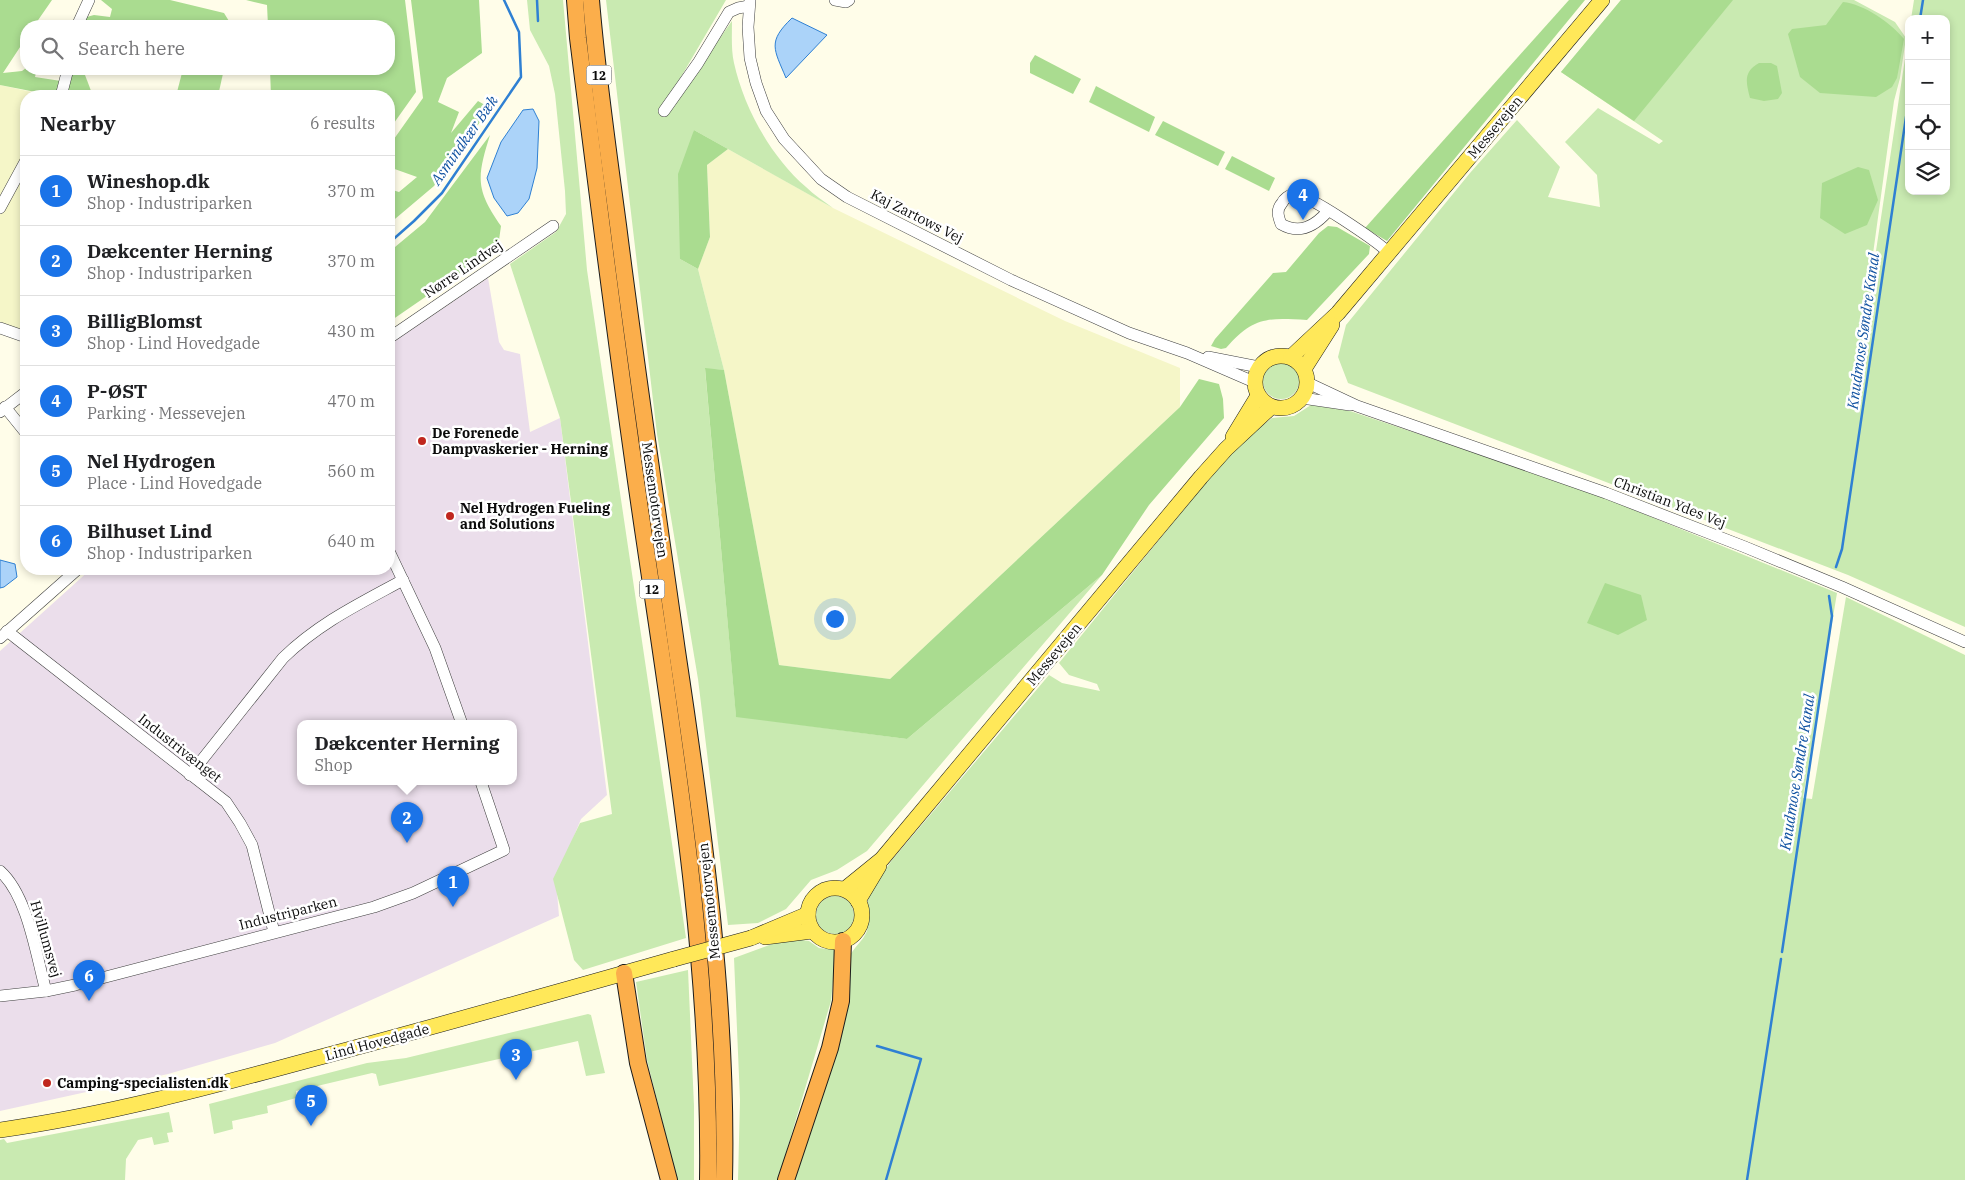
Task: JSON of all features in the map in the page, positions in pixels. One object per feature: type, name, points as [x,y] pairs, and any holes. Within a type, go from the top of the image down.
[{"type":"highway","name":"Messemotorvejen","points":[[575,0],[578,38],[621,384],[681,792],[702,980],[708,1180]]},
{"type":"highway","name":"Messemotorvejen","points":[[591,0],[638,379],[696,778],[717,974],[725,1134],[724,1180]]},
{"type":"highway","points":[[786,1180],[830,1048],[841,1002],[842,941]]},
{"type":"highway","points":[[624,973],[638,1063],[669,1180]]},
{"type":"main road","name":"Messevejen","points":[[1291,357],[1338,313],[1602,0]]},
{"type":"main road","name":"Messevejen","points":[[1306,376],[1338,313]]},
{"type":"main road","points":[[1275,356],[1291,357],[1298,362],[1306,376],[1302,398],[1289,408],[1271,407],[1264,402],[1256,389],[1259,367],[1275,356]]},
{"type":"main road","name":"Messevejen","points":[[1226,448],[1256,389]]},
{"type":"main road","name":"Messevejen","points":[[845,890],[882,859],[1226,448],[1271,407]]},
{"type":"main road","name":"Messevejen","points":[[858,901],[882,859]]},
{"type":"main road","points":[[835,887],[852,894],[858,901],[861,910],[861,920],[858,929],[851,936],[842,941],[826,940],[812,931],[808,922],[808,914],[810,902],[816,894],[825,889],[835,887]]},
{"type":"main road","name":"Lind Hovedgade","points":[[0,1130],[88,1115],[214,1086],[481,1014],[751,938],[808,914]]},
{"type":"main road","name":"Lind Hovedgade","points":[[751,938],[812,931]]},
{"type":"street","points":[[80,20],[89,0]]},
{"type":"street","points":[[835,0],[846,2],[849,0]]},
{"type":"street","points":[[664,111],[698,63],[729,12],[749,3]]},
{"type":"street","name":"Kaj Zartows Vej","points":[[749,3],[750,58],[766,111],[784,139],[821,179],[847,197],[927,231],[1062,304],[1128,333],[1187,353],[1259,367]]},
{"type":"street","points":[[63,90],[66,75]]},
{"type":"street","points":[[0,208],[20,171]]},
{"type":"street","points":[[1328,211],[1389,253]]},
{"type":"street","name":"Nørre Lindvej","points":[[395,334],[553,226]]},
{"type":"street","points":[[0,328],[20,335]]},
{"type":"street","name":"Kaj Zartows Vej","points":[[1187,353],[1256,389]]},
{"type":"street","name":"Christian Ydes Vej","points":[[1306,376],[1357,406]]},
{"type":"street","points":[[20,397],[3,410],[20,429]]},
{"type":"street","name":"Christian Ydes Vej","points":[[1302,398],[1357,406],[1606,493],[1842,587],[1965,642]]},
{"type":"street","points":[[395,563],[435,648],[461,720]]},
{"type":"street","points":[[4,635],[71,575]]},
{"type":"street","points":[[190,775],[283,658],[300,641],[326,622],[403,580]]},
{"type":"street","name":"Industrivænget","points":[[4,635],[226,802],[252,845],[274,932]]},
{"type":"street","name":"Industriparken","points":[[0,996],[46,991],[75,985],[381,905],[413,893],[504,850],[482,785]]},
{"type":"street","name":"Hvillumsvej","points":[[0,871],[15,889],[24,908],[46,991]]},
{"type":"shaded area","points":[[488,278],[499,342],[504,350],[520,354],[530,432],[560,418],[607,795],[581,819],[556,880],[559,916],[275,1043],[168,1074],[0,1111],[0,651],[84,575],[395,575],[395,341]]},
{"type":"green space","points":[[0,0],[52,0],[38,20],[20,20],[20,47],[3,73],[20,71],[20,75],[36,75],[35,77],[61,81],[58,90],[25,90],[0,85]]},
{"type":"green space","points":[[101,0],[170,0],[224,13],[228,20],[83,20],[83,18],[94,15],[110,17],[112,9]]},
{"type":"green space","points":[[246,0],[405,0],[416,92],[395,122],[395,90],[271,90],[270,75],[395,75],[395,20],[268,20],[267,5]]},
{"type":"green space","points":[[411,0],[479,0],[482,53],[447,78],[438,102],[459,112],[451,133],[478,101],[490,108],[434,186],[395,219],[395,191],[399,192],[417,177],[395,169],[395,138],[423,98]]},
{"type":"green space","points":[[527,0],[563,0],[587,270],[686,938],[583,970],[574,960],[553,879],[580,823],[612,814],[560,418],[510,264],[556,232],[566,214],[555,94],[549,66],[530,30]]},
{"type":"green space","points":[[606,0],[726,0],[661,111],[664,116],[732,21],[734,63],[745,97],[761,131],[770,146],[793,175],[812,193],[833,208],[694,130],[680,259],[698,269],[724,370],[705,369],[736,716],[907,739],[1102,575],[867,851],[837,870],[811,880],[786,909],[758,923],[728,925],[698,679],[657,434]]},
{"type":"green space","points":[[1569,0],[1585,0],[1387,241],[1365,228]]},
{"type":"green space","points":[[1621,0],[1854,0],[1895,22],[1905,37],[1905,45],[1894,101],[1869,283],[1871,284],[1905,59],[1905,195],[1950,195],[1950,15],[1912,15],[1914,0],[1965,0],[1965,627],[1848,575],[1348,383],[1338,357],[1346,325],[1470,173],[1517,120],[1560,167],[1548,197],[1600,207],[1597,175],[1565,142],[1598,108],[1659,144],[1663,141],[1561,72]]},
{"type":"green space","points":[[1621,0],[1733,0],[1634,121],[1561,72]]},
{"type":"green space","points":[[1843,2],[1868,10],[1892,27],[1904,39],[1897,78],[1892,87],[1876,97],[1820,93],[1800,77],[1788,34],[1792,29],[1826,25]]},
{"type":"green space","points":[[1035,55],[1081,79],[1073,94],[1030,73],[1030,63]]},
{"type":"green space","points":[[1759,63],[1771,63],[1777,66],[1782,93],[1778,99],[1764,101],[1750,98],[1747,87],[1748,74]]},
{"type":"green space","points":[[71,75],[85,75],[91,90],[66,90]]},
{"type":"green space","points":[[181,75],[223,75],[219,90],[178,90]]},
{"type":"green space","points":[[0,85],[23,90],[20,90],[20,329],[0,324]]},
{"type":"green space","points":[[1096,86],[1155,117],[1149,132],[1089,102]]},
{"type":"green space","points":[[1163,121],[1225,152],[1218,166],[1155,135]]},
{"type":"green space","points":[[694,130],[728,149],[707,165],[710,237],[698,269],[680,259],[678,174]]},
{"type":"green space","points":[[490,135],[481,172],[481,182],[486,202],[501,226],[498,247],[395,318],[395,247],[425,222]]},
{"type":"green space","points":[[728,149],[833,208],[1065,321],[1180,368],[1180,407],[890,679],[779,665],[724,370],[698,269],[710,237],[707,165]]},
{"type":"green space","points":[[1232,156],[1275,178],[1269,191],[1225,169]]},
{"type":"green space","points":[[1858,167],[1869,170],[1878,200],[1867,225],[1845,234],[1820,218],[1822,183]]},
{"type":"green space","points":[[1328,226],[1337,227],[1370,246],[1369,254],[1307,320],[1282,319],[1262,321],[1245,330],[1226,348],[1221,349],[1211,346],[1273,273],[1286,272],[1319,233]]},
{"type":"green space","points":[[1281,363],[1288,364],[1294,368],[1298,374],[1298,388],[1294,394],[1288,398],[1281,399],[1274,398],[1268,394],[1264,388],[1263,381],[1264,374],[1268,368],[1274,364]]},
{"type":"green space","points":[[705,368],[724,370],[779,665],[890,679],[1180,407],[1199,379],[1219,384],[1223,399],[1224,418],[1149,505],[1102,575],[907,739],[736,717]]},
{"type":"green space","points":[[1311,405],[1350,411],[1583,489],[1837,593],[1803,798],[1812,799],[1846,597],[1965,655],[1965,1180],[795,1180],[836,1048],[849,957],[867,931],[868,901],[876,882],[892,860],[1049,675],[1062,683],[1100,691],[1097,684],[1069,675],[1059,663],[1233,449],[1272,418],[1294,416]]},
{"type":"green space","points":[[1605,583],[1641,595],[1647,620],[1618,635],[1587,623]]},
{"type":"green space","points":[[835,896],[848,902],[854,915],[848,928],[835,934],[822,928],[816,915],[822,902]]},
{"type":"green space","points":[[788,938],[809,941],[819,948],[836,950],[831,1001],[778,1180],[738,1180],[740,1100],[734,958]]},
{"type":"green space","points":[[688,970],[694,1106],[694,1180],[677,1180],[647,1060],[636,982]]},
{"type":"green space","points":[[588,1014],[591,1015],[605,1073],[586,1076],[578,1041],[379,1086],[376,1074],[372,1073],[296,1091],[296,1098],[267,1106],[268,1113],[232,1121],[233,1129],[214,1134],[209,1104],[367,1063],[406,1058]]},
{"type":"green space","points":[[169,1112],[173,1132],[167,1133],[169,1142],[154,1145],[152,1137],[138,1140],[126,1159],[125,1180],[0,1180],[0,1140],[4,1139],[7,1143]]},
{"type":"water","points":[[792,18],[827,35],[786,78],[778,60],[775,46],[779,33]]},
{"type":"water","points":[[533,109],[539,121],[537,168],[529,199],[518,213],[507,216],[494,198],[487,178],[501,142],[523,110]]},
{"type":"water","points":[[0,560],[15,564],[17,577],[0,588]]},
{"type":"waterway","name":"Asmindkær Bæk","points":[[395,238],[442,193],[521,77],[519,32],[504,0]]},
{"type":"waterway","points":[[537,0],[538,21]]},
{"type":"waterway","name":"Knudmose Søndre Kanal","points":[[1921,15],[1923,0]]},
{"type":"waterway","name":"Knudmose Søndre Kanal","points":[[1836,567],[1842,549],[1908,105]]},
{"type":"waterway","name":"Knudmose Søndre Kanal","points":[[1782,952],[1832,616],[1829,596]]},
{"type":"waterway","name":"Knudmose Søndre Kanal","points":[[1747,1180],[1781,959]]},
{"type":"waterway","points":[[877,1046],[921,1059],[886,1180]]},
{"type":"place","name":"P-ØST","points":[[1303,220]]},
{"type":"place","name":"De Forenede Dampvaskerier - Herning","points":[[422,441]]},
{"type":"place","name":"Nel Hydrogen Fueling and Solutions","points":[[450,516]]},
{"type":"place","name":"Dækcenter Herning","points":[[407,843]]},
{"type":"place","name":"Wineshop.dk","points":[[453,907]]},
{"type":"place","name":"Bilhuset Lind","points":[[89,1001]]},
{"type":"place","name":"BilligBlomst","points":[[516,1080]]},
{"type":"place","name":"Camping-specialisten.dk","points":[[47,1083]]},
{"type":"place","name":"Nel Hydrogen","points":[[311,1126]]}]
